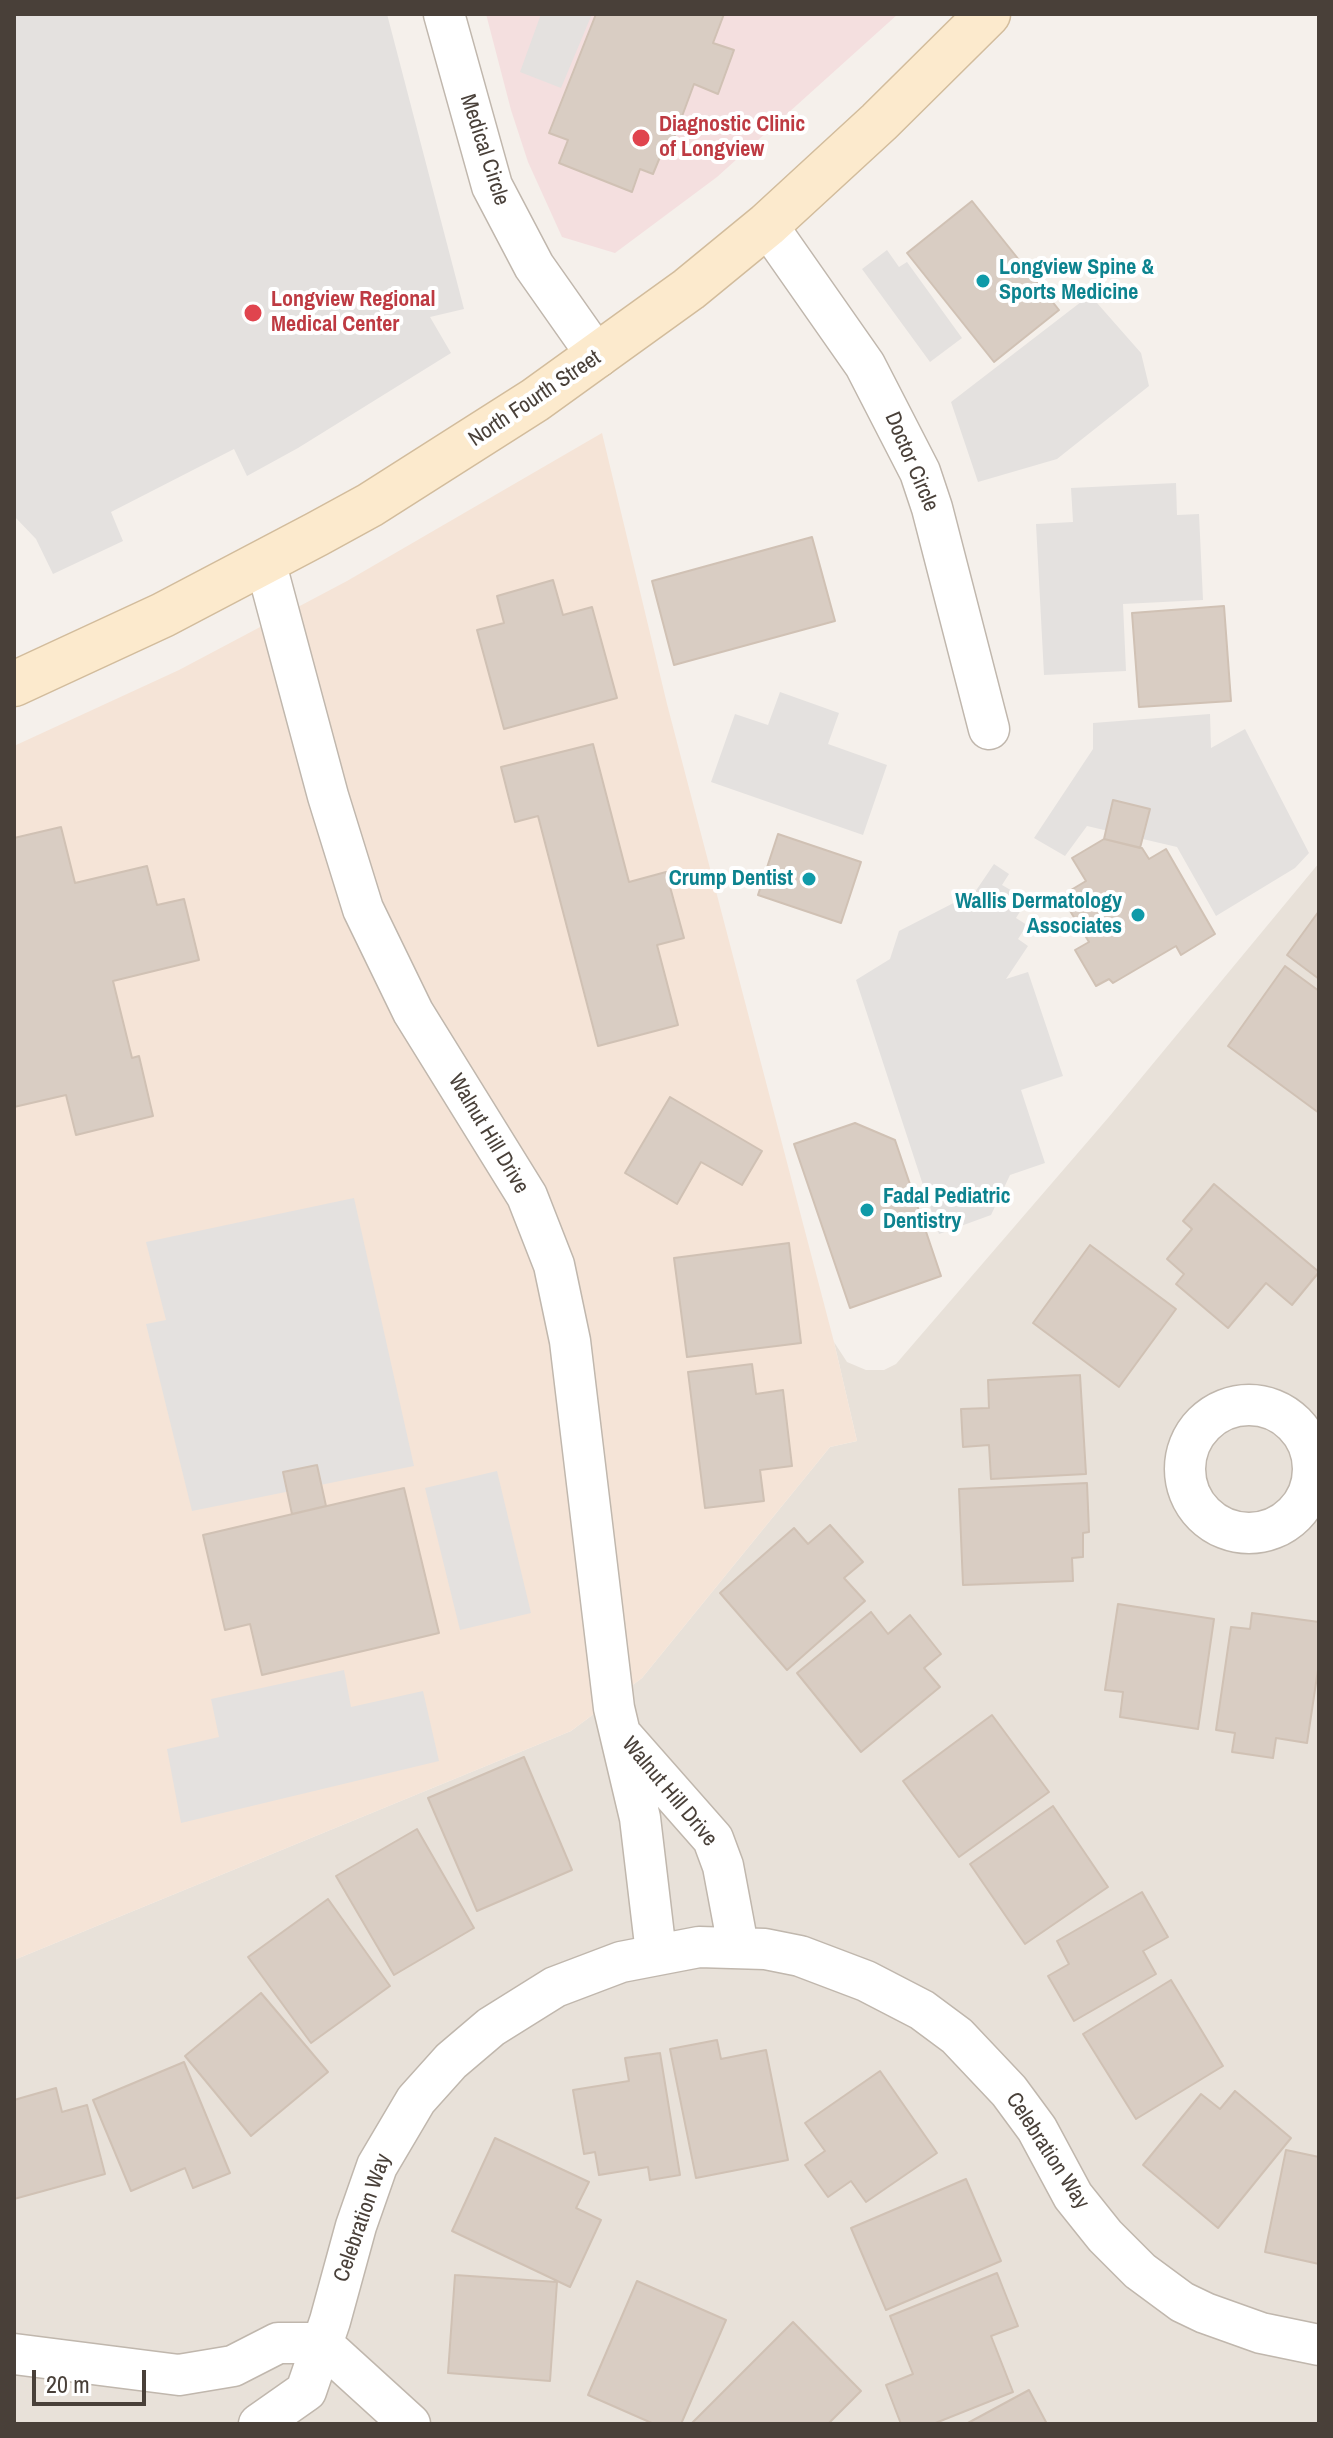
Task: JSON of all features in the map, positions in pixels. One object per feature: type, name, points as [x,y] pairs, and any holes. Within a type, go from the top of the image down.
[{"type":"main road","name":"North Fourth Street","points":[[14,684],[163,615],[370,505],[598,357],[689,289],[767,225],[879,122],[988,14]]},
{"type":"street","name":"Medical Circle","points":[[444,14],[492,186],[534,266],[598,357]]},
{"type":"street","name":"Doctor Circle","points":[[767,225],[865,365],[920,472],[989,729]]},
{"type":"street","name":"Walnut Hill Drive","points":[[265,561],[328,796],[363,909],[413,1012],[527,1196],[554,1265],[570,1341],[610,1682],[618,1732],[640,1818],[656,1953]]},
{"type":"street","name":"Walnut Hill Drive","points":[[618,1732],[713,1839],[723,1866],[738,1946]]},
{"type":"street","name":"Celebration Way","points":[[259,2424],[306,2391],[369,2186],[388,2144],[425,2090],[471,2043],[533,1998],[597,1969],[656,1953],[699,1947],[765,1949],[831,1967],[904,1999],[943,2024],[974,2051],[1009,2091],[1037,2129],[1073,2196],[1105,2236],[1140,2271],[1182,2302],[1205,2313],[1261,2333],[1319,2345]]},
{"type":"street","points":[[14,2354],[179,2375],[233,2366],[278,2343],[321,2343],[410,2424]]},
{"type":"shaded area","name":"Longview Regional Medical Center","points":[[14,14],[387,14],[464,309],[430,317],[451,353],[247,476],[234,449],[111,512],[123,541],[53,574],[36,539],[14,516]]},
{"type":"shaded area","name":"Diagnostic Clinic of Longview","points":[[486,14],[898,14],[717,177],[615,253],[562,237],[528,162]]},
{"type":"shaded area","points":[[541,14],[592,14],[561,88],[520,72]]},
{"type":"shaded area","points":[[887,250],[899,267],[907,262],[962,338],[930,362],[862,269]]},
{"type":"shaded area","points":[[1090,295],[1141,353],[1149,386],[1057,459],[978,482],[951,402]]},
{"type":"shaded area","points":[[602,433],[667,704],[834,1342],[857,1441],[830,1447],[642,1678],[571,1731],[14,1960],[14,746],[179,670],[347,581]]},
{"type":"shaded area","points":[[1176,483],[1177,515],[1199,514],[1203,600],[1123,604],[1126,671],[1044,675],[1036,524],[1073,522],[1071,488]]},
{"type":"shaded area","points":[[780,692],[839,713],[828,744],[887,765],[863,835],[711,782],[735,714],[768,725]]},
{"type":"shaded area","points":[[1210,714],[1211,748],[1245,729],[1309,853],[1295,868],[1216,916],[1177,847],[1087,826],[1065,856],[1034,838],[1093,749],[1093,723]]},
{"type":"shaded area","points":[[1319,863],[1319,2424],[14,2424],[14,1960],[571,1731],[642,1678],[830,1447],[857,1441],[834,1342],[847,1362],[866,1370],[884,1370],[896,1364],[1108,1118]]},
{"type":"shaded area","points":[[994,864],[1009,874],[1002,885],[1014,892],[1009,901],[1021,910],[1016,918],[1027,925],[1018,939],[1028,946],[1006,979],[1028,972],[1063,1076],[1021,1090],[1045,1163],[1010,1175],[991,1215],[939,1234],[856,980],[890,959],[899,931],[975,892]]},
{"type":"shaded area","points":[[354,1198],[414,1466],[192,1511],[146,1324],[166,1320],[146,1242]]},
{"type":"shaded area","points":[[497,1471],[531,1613],[460,1630],[425,1488]]},
{"type":"shaded area","points":[[344,1670],[351,1707],[423,1691],[439,1761],[181,1823],[167,1749],[219,1737],[211,1699]]},
{"type":"building","points":[[596,14],[724,14],[713,43],[734,50],[718,94],[694,84],[668,154],[660,157],[653,174],[640,169],[632,192],[559,163],[568,140],[549,133]]},
{"type":"building","name":"Longview Spine & Sports Medicine","points":[[972,201],[1059,310],[994,362],[907,253]]},
{"type":"building","points":[[812,537],[835,621],[674,665],[652,581]]},
{"type":"building","points":[[553,580],[563,615],[592,607],[617,698],[504,729],[477,630],[504,623],[497,596]]},
{"type":"building","points":[[1224,606],[1231,701],[1139,707],[1132,613]]},
{"type":"building","points":[[593,744],[629,882],[666,872],[684,938],[657,945],[678,1025],[598,1046],[538,816],[515,822],[501,767]]},
{"type":"building","points":[[1113,800],[1150,809],[1140,848],[1104,839]]},
{"type":"building","points":[[61,827],[75,883],[147,866],[157,905],[184,899],[199,960],[113,981],[132,1058],[139,1056],[153,1116],[76,1135],[66,1095],[14,1107],[14,838]]},
{"type":"building","name":"Crump Dentist","points":[[778,834],[861,862],[841,923],[758,895]]},
{"type":"building","name":"Wallis Dermatology Associates","points":[[1104,839],[1142,848],[1149,859],[1166,849],[1215,934],[1181,955],[1176,946],[1113,983],[1109,979],[1096,986],[1075,950],[1089,942],[1061,896],[1086,881],[1072,858]]},
{"type":"building","points":[[1319,911],[1319,979],[1287,955]]},
{"type":"building","points":[[1285,966],[1319,991],[1319,1113],[1228,1046]]},
{"type":"building","points":[[670,1097],[762,1151],[742,1185],[701,1162],[677,1204],[625,1173]]},
{"type":"building","name":"Fadal Pediatric Dentistry","points":[[855,1123],[895,1140],[941,1276],[850,1308],[794,1144]]},
{"type":"building","points":[[1214,1184],[1319,1272],[1292,1305],[1266,1283],[1228,1328],[1176,1284],[1184,1274],[1167,1259],[1192,1229],[1183,1221]]},
{"type":"building","points":[[789,1243],[801,1343],[687,1357],[674,1258]]},
{"type":"building","points":[[1090,1245],[1176,1309],[1119,1387],[1033,1323]]},
{"type":"building","points":[[752,1364],[756,1394],[783,1390],[792,1466],[760,1470],[764,1501],[705,1508],[688,1372]]},
{"type":"building","points":[[1080,1375],[1086,1474],[991,1479],[989,1445],[963,1447],[961,1409],[989,1408],[988,1380]]},
{"type":"building","points":[[317,1465],[326,1506],[292,1514],[283,1472]]},
{"type":"building","points":[[1087,1483],[1089,1532],[1083,1533],[1083,1557],[1072,1558],[1073,1581],[963,1585],[959,1489]]},
{"type":"building","points":[[404,1488],[439,1633],[262,1675],[250,1624],[225,1630],[203,1535]]},
{"type":"building","points":[[830,1525],[863,1562],[844,1578],[865,1601],[787,1670],[720,1593],[794,1528],[808,1544]]},
{"type":"building","points":[[1118,1604],[1214,1619],[1198,1729],[1120,1717],[1123,1692],[1105,1690]]},
{"type":"building","points":[[871,1612],[888,1634],[910,1615],[941,1654],[924,1668],[940,1687],[861,1752],[797,1673]]},
{"type":"building","points":[[1252,1613],[1319,1622],[1319,1663],[1307,1743],[1276,1738],[1273,1758],[1232,1752],[1235,1733],[1216,1730],[1231,1627],[1250,1629]]},
{"type":"building","points":[[992,1715],[1049,1792],[959,1857],[903,1781]]},
{"type":"building","points":[[524,1757],[572,1870],[477,1911],[428,1798]]},
{"type":"building","points":[[1053,1806],[1108,1887],[1025,1944],[970,1864]]},
{"type":"building","points":[[417,1829],[474,1928],[394,1975],[336,1876]]},
{"type":"building","points":[[1142,1892],[1168,1937],[1143,1951],[1156,1974],[1074,2021],[1048,1976],[1069,1964],[1057,1941]]},
{"type":"building","points":[[328,1899],[390,1986],[311,2043],[248,1957]]},
{"type":"building","points":[[1171,1980],[1223,2066],[1136,2119],[1083,2034]]},
{"type":"building","points":[[261,1993],[328,2072],[251,2136],[185,2056]]},
{"type":"building","points":[[717,2040],[721,2059],[766,2050],[788,2160],[696,2178],[670,2049]]},
{"type":"building","points":[[660,2053],[680,2175],[650,2180],[648,2167],[599,2175],[595,2152],[584,2154],[573,2090],[629,2081],[625,2058]]},
{"type":"building","points":[[184,2062],[230,2173],[193,2188],[185,2168],[131,2191],[93,2100]]},
{"type":"building","points":[[880,2071],[937,2153],[866,2202],[851,2181],[828,2197],[805,2165],[825,2151],[805,2123]]},
{"type":"building","points":[[56,2088],[62,2112],[87,2105],[105,2174],[14,2199],[14,2100]]},
{"type":"building","points":[[1235,2091],[1291,2138],[1218,2228],[1143,2165],[1201,2094],[1220,2109]]},
{"type":"building","points":[[495,2138],[589,2182],[576,2208],[601,2220],[570,2287],[452,2231]]},
{"type":"building","points":[[1286,2150],[1319,2157],[1319,2264],[1265,2252]]},
{"type":"building","points":[[966,2179],[1001,2261],[886,2310],[851,2228]]},
{"type":"building","points":[[997,2273],[1018,2326],[991,2336],[1013,2392],[933,2424],[901,2424],[886,2385],[913,2374],[890,2316]]},
{"type":"building","points":[[455,2275],[557,2282],[550,2381],[448,2373]]},
{"type":"building","points":[[637,2281],[726,2320],[681,2424],[654,2424],[588,2395]]},
{"type":"building","points":[[793,2322],[861,2391],[828,2424],[691,2424]]},
{"type":"building","points":[[1029,2390],[1047,2424],[966,2424]]},
{"type":"place","name":"Diagnostic Clinic of Longview","points":[[641,138]]},
{"type":"place","name":"Longview Spine & Sports Medicine","points":[[983,281]]},
{"type":"place","name":"Longview Regional Medical Center","points":[[253,313]]},
{"type":"place","name":"Crump Dentist","points":[[809,879]]},
{"type":"place","name":"Wallis Dermatology Associates","points":[[1138,915]]},
{"type":"place","name":"Fadal Pediatric Dentistry","points":[[867,1210]]}]
